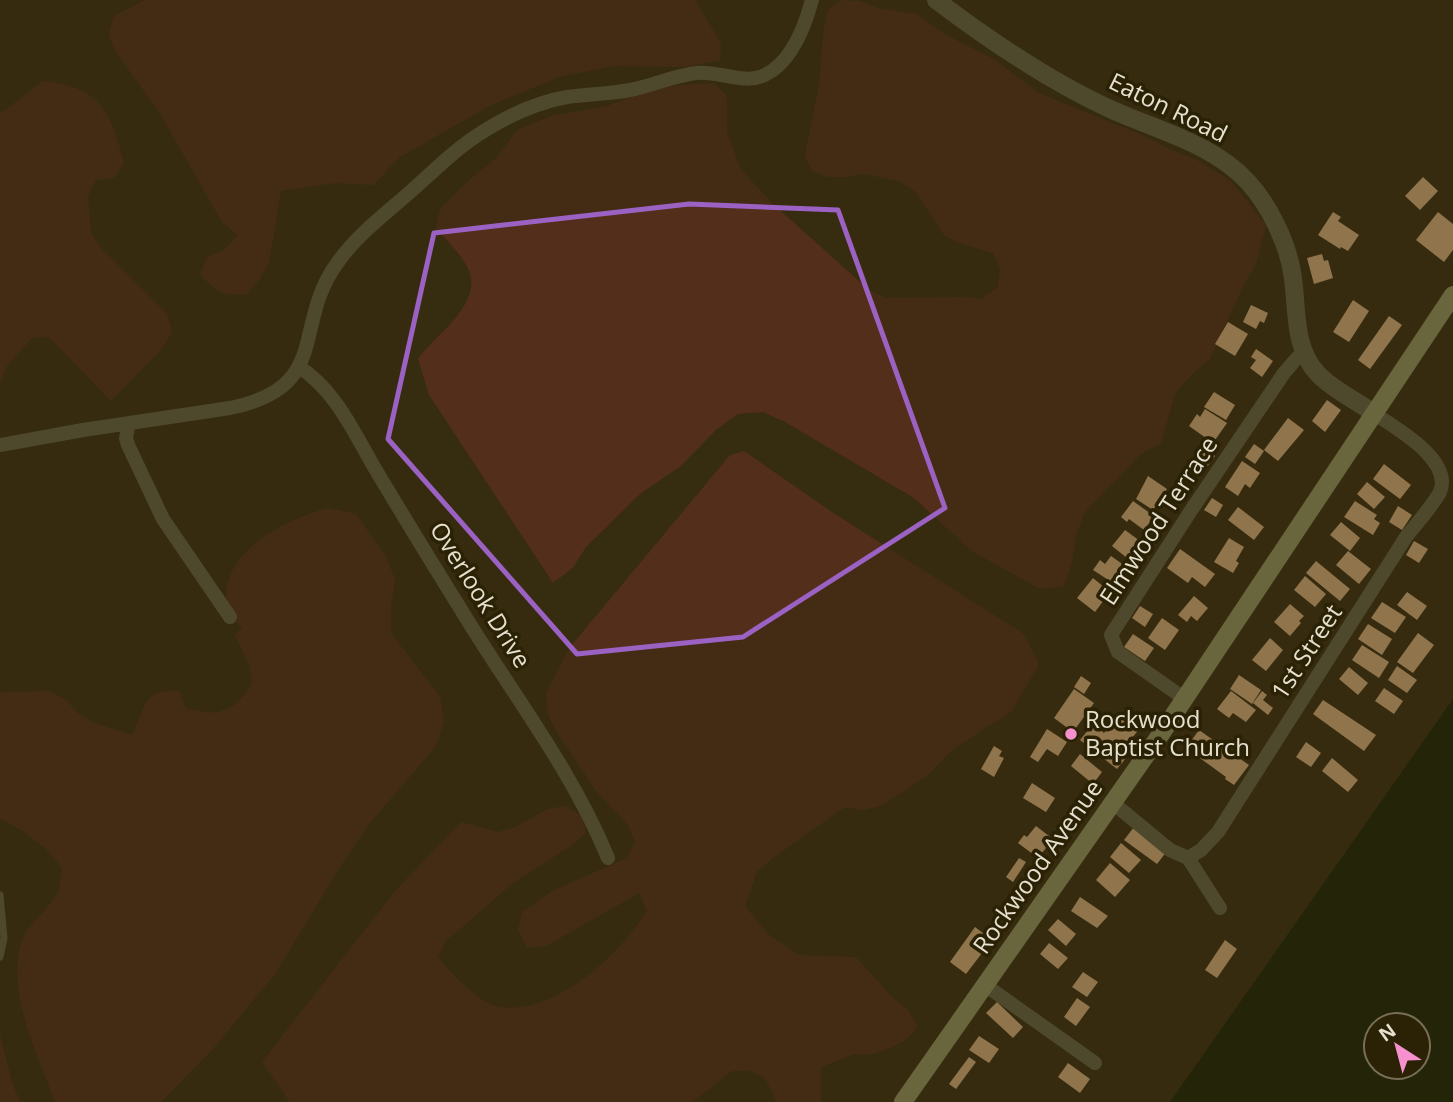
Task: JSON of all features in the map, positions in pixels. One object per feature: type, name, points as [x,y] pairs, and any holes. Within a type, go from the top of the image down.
[{"type":"main road","name":"Rockwood Avenue","points":[[903,1102],[1185,699],[1453,295]]},
{"type":"street","points":[[0,445],[248,405],[276,392],[299,367],[323,289],[338,261],[366,231],[467,143],[504,120],[549,101],[626,91],[699,73],[742,79],[764,75],[774,68],[793,46],[812,0]]},
{"type":"street","name":"Eaton Road","points":[[936,0],[969,25],[1050,76],[1107,107],[1180,136],[1212,154],[1248,182],[1271,218],[1286,250],[1292,270],[1297,327],[1305,354],[1318,374],[1375,414]]},
{"type":"street","name":"Elmwood Terrace","points":[[1185,699],[1118,652],[1111,635],[1284,373],[1297,358],[1305,354]]},
{"type":"street","name":"Overlook Drive","points":[[299,367],[321,384],[337,406],[467,620],[560,765],[597,832],[608,858]]},
{"type":"street","name":"1st Street","points":[[1188,858],[1201,850],[1218,832],[1406,537],[1440,492],[1443,481],[1441,468],[1431,456],[1375,414]]},
{"type":"street","points":[[129,423],[126,438],[128,446],[152,499],[230,617]]},
{"type":"street","points":[[1113,803],[1170,850],[1188,858],[1220,908]]},
{"type":"street","points":[[985,985],[1095,1063]]},
{"type":"lane","points":[[0,895],[4,938],[0,957]]},
{"type":"highlighted area","points":[[689,204],[838,210],[945,508],[743,637],[577,654],[388,439],[434,233]]},
{"type":"shaded area","points":[[145,0],[695,0],[721,43],[720,60],[684,67],[614,66],[559,77],[491,105],[400,157],[373,185],[335,183],[281,191],[269,263],[247,294],[231,294],[215,289],[200,274],[207,257],[225,249],[238,235],[222,222],[159,112],[115,51],[109,34],[114,16]]},
{"type":"shaded area","points":[[841,0],[860,1],[878,8],[916,14],[946,35],[994,59],[1039,93],[1149,138],[1201,162],[1232,182],[1266,225],[1256,264],[1243,286],[1210,359],[1191,375],[1175,394],[1161,443],[1140,455],[1085,512],[1076,535],[1064,586],[1040,589],[973,552],[914,498],[785,422],[763,412],[738,414],[717,429],[681,466],[640,494],[586,547],[573,568],[553,583],[429,395],[418,359],[463,307],[471,284],[469,271],[463,260],[436,228],[440,209],[496,158],[517,130],[551,116],[607,106],[642,93],[678,85],[715,83],[727,97],[727,132],[740,168],[772,203],[869,290],[886,298],[982,299],[998,287],[1000,269],[993,253],[959,243],[944,235],[915,191],[899,181],[864,174],[828,177],[812,171],[805,156],[819,84],[824,28],[828,10]]},
{"type":"shaded area","points":[[43,81],[63,84],[91,96],[108,116],[124,163],[114,178],[96,180],[88,196],[91,233],[102,249],[167,314],[172,332],[162,349],[111,401],[49,337],[32,338],[7,366],[0,383],[0,114]]},
{"type":"shaded area","points":[[744,451],[835,514],[1024,634],[1039,664],[1012,711],[952,750],[928,775],[881,806],[863,810],[845,807],[770,860],[757,872],[745,906],[768,934],[799,955],[856,957],[893,998],[908,1010],[918,1026],[906,1040],[890,1048],[872,1054],[854,1054],[821,1067],[821,1102],[777,1102],[765,1078],[750,1071],[732,1071],[692,1102],[290,1102],[262,1062],[395,891],[461,822],[498,832],[516,827],[547,809],[566,806],[582,816],[586,833],[574,844],[513,883],[445,942],[438,957],[464,985],[488,1003],[517,1007],[539,1003],[561,993],[602,964],[635,928],[647,910],[639,893],[546,946],[527,948],[518,930],[522,912],[552,891],[627,858],[635,842],[628,825],[596,791],[555,729],[547,712],[546,693],[570,647],[730,455]]},
{"type":"shaded area","points":[[328,508],[356,514],[385,555],[395,579],[391,633],[440,697],[444,722],[436,746],[370,823],[275,974],[212,1050],[161,1102],[55,1102],[24,1017],[17,972],[19,951],[26,932],[57,894],[62,868],[46,849],[0,818],[0,692],[50,691],[95,723],[132,735],[147,702],[158,693],[179,691],[186,708],[197,711],[216,712],[232,707],[252,684],[250,667],[235,635],[242,627],[228,613],[226,588],[233,570],[242,557],[267,534],[298,518]]},
{"type":"shaded area","points":[[1453,699],[1453,1102],[1170,1102]]},
{"type":"shaded area","points":[[0,1035],[12,1082],[20,1102],[0,1102]]},
{"type":"building","points":[[1423,177],[1438,191],[1420,210],[1405,196]]},
{"type":"building","points":[[1333,212],[1341,217],[1338,221],[1359,235],[1348,251],[1318,235]]},
{"type":"building","points":[[1438,212],[1453,224],[1453,250],[1444,262],[1416,240]]},
{"type":"building","points":[[1322,254],[1324,261],[1328,260],[1333,278],[1314,284],[1307,258]]},
{"type":"building","points":[[1353,300],[1369,311],[1349,342],[1333,332]]},
{"type":"building","points":[[1251,305],[1268,313],[1264,323],[1260,321],[1256,329],[1243,322]]},
{"type":"building","points":[[1389,316],[1402,325],[1370,369],[1358,360]]},
{"type":"building","points":[[1228,322],[1248,334],[1235,356],[1215,344]]},
{"type":"building","points":[[1256,349],[1273,361],[1262,377],[1250,368],[1256,360],[1251,357]]},
{"type":"building","points":[[1214,392],[1235,405],[1226,420],[1204,407]]},
{"type":"building","points":[[1327,400],[1341,410],[1325,432],[1312,421]]},
{"type":"building","points":[[1205,409],[1227,423],[1213,443],[1189,426],[1197,414],[1200,417]]},
{"type":"building","points":[[1288,418],[1304,430],[1278,461],[1264,450]]},
{"type":"building","points":[[1254,444],[1264,451],[1255,464],[1245,457]]},
{"type":"building","points":[[1202,447],[1215,456],[1206,468],[1194,459]]},
{"type":"building","points":[[1242,461],[1260,473],[1250,488],[1245,484],[1238,496],[1225,487]]},
{"type":"building","points":[[1384,464],[1411,485],[1400,499],[1373,479]]},
{"type":"building","points":[[1148,476],[1167,489],[1153,510],[1136,499]]},
{"type":"building","points":[[1367,482],[1385,497],[1374,509],[1357,494]]},
{"type":"building","points":[[1212,498],[1223,505],[1216,517],[1204,510]]},
{"type":"building","points":[[1133,501],[1154,516],[1144,530],[1129,519],[1127,522],[1121,517]]},
{"type":"building","points":[[1355,501],[1377,515],[1374,519],[1380,523],[1373,535],[1344,517]]},
{"type":"building","points":[[1398,506],[1412,515],[1402,530],[1389,522]]},
{"type":"building","points":[[1238,507],[1264,527],[1254,540],[1228,520]]},
{"type":"building","points":[[1341,522],[1360,538],[1350,551],[1330,535]]},
{"type":"building","points":[[1125,530],[1140,541],[1127,558],[1112,546]]},
{"type":"building","points":[[1229,538],[1244,547],[1233,573],[1214,562]]},
{"type":"building","points":[[1414,541],[1428,549],[1419,563],[1406,555]]},
{"type":"building","points":[[1180,549],[1215,574],[1205,587],[1192,577],[1188,583],[1167,568]]},
{"type":"building","points":[[1348,551],[1371,569],[1359,584],[1336,565]]},
{"type":"building","points":[[1111,556],[1128,568],[1116,585],[1093,570],[1100,560],[1105,564]]},
{"type":"building","points":[[1316,561],[1350,589],[1340,601],[1306,573]]},
{"type":"building","points":[[1305,576],[1326,594],[1315,607],[1294,590]]},
{"type":"building","points":[[1093,578],[1110,592],[1095,612],[1077,598]]},
{"type":"building","points":[[1407,592],[1427,606],[1417,620],[1397,605]]},
{"type":"building","points":[[1194,596],[1208,608],[1197,621],[1191,616],[1187,622],[1178,615]]},
{"type":"building","points":[[1382,602],[1406,617],[1395,633],[1371,618]]},
{"type":"building","points":[[1290,604],[1304,616],[1290,636],[1274,622]]},
{"type":"building","points":[[1140,606],[1153,614],[1145,627],[1132,618]]},
{"type":"building","points":[[1162,618],[1179,630],[1165,650],[1148,638]]},
{"type":"building","points":[[1328,620],[1336,626],[1327,639],[1319,633]]},
{"type":"building","points":[[1368,624],[1392,639],[1382,655],[1358,639]]},
{"type":"building","points":[[1418,633],[1434,645],[1413,673],[1397,662]]},
{"type":"building","points":[[1133,634],[1154,648],[1145,661],[1124,647]]},
{"type":"building","points":[[1270,638],[1283,650],[1266,671],[1252,660]]},
{"type":"building","points":[[1362,645],[1389,662],[1379,678],[1352,660]]},
{"type":"building","points":[[1397,666],[1417,680],[1407,693],[1388,680]]},
{"type":"building","points":[[1349,667],[1368,683],[1358,695],[1339,679]]},
{"type":"building","points":[[1239,675],[1261,690],[1252,704],[1230,689]]},
{"type":"building","points":[[1081,676],[1091,683],[1084,694],[1074,687]]},
{"type":"building","points":[[1384,688],[1403,701],[1394,714],[1375,701]]},
{"type":"building","points":[[1074,689],[1094,703],[1073,732],[1054,718]]},
{"type":"building","points":[[1231,691],[1256,710],[1246,722],[1233,713],[1229,718],[1217,709]]},
{"type":"building","points":[[1262,691],[1267,695],[1263,700],[1273,708],[1268,715],[1253,703]]},
{"type":"building","points":[[1323,700],[1376,735],[1364,751],[1313,714]]},
{"type":"building","points":[[1120,713],[1140,728],[1124,748],[1130,753],[1117,769],[1080,740],[1093,724],[1104,733]]},
{"type":"building","points":[[1047,729],[1067,742],[1058,756],[1047,749],[1038,762],[1030,757]]},
{"type":"building","points":[[1199,730],[1249,765],[1234,785],[1186,748]]},
{"type":"building","points":[[1306,742],[1321,753],[1311,767],[1296,757]]},
{"type":"building","points":[[994,746],[1002,751],[999,756],[1004,758],[994,777],[981,769]]},
{"type":"building","points":[[1080,754],[1102,772],[1093,784],[1071,766]]},
{"type":"building","points":[[1332,758],[1358,780],[1348,792],[1322,771]]},
{"type":"building","points":[[1032,783],[1055,798],[1046,812],[1023,798]]},
{"type":"building","points":[[1036,826],[1053,839],[1038,858],[1018,843]]},
{"type":"building","points":[[1134,827],[1167,851],[1157,864],[1124,840]]},
{"type":"building","points":[[1121,843],[1141,860],[1129,873],[1110,857]]},
{"type":"building","points":[[1019,858],[1026,862],[1013,882],[1006,877]]},
{"type":"building","points":[[1110,863],[1130,880],[1115,897],[1096,880]]},
{"type":"building","points":[[1080,897],[1108,916],[1097,928],[1071,911]]},
{"type":"building","points":[[1058,919],[1076,934],[1066,946],[1048,930]]},
{"type":"building","points":[[975,927],[992,940],[966,974],[950,962]]},
{"type":"building","points":[[1225,940],[1237,949],[1217,978],[1205,970]]},
{"type":"building","points":[[1049,943],[1068,958],[1058,969],[1040,954]]},
{"type":"building","points":[[1083,972],[1098,982],[1087,997],[1072,987]]},
{"type":"building","points":[[1077,998],[1090,1007],[1076,1026],[1064,1017]]},
{"type":"building","points":[[997,1002],[1023,1027],[1013,1038],[986,1013]]},
{"type":"building","points":[[979,1036],[999,1049],[989,1063],[969,1050]]},
{"type":"building","points":[[969,1057],[976,1062],[956,1089],[949,1084]]},
{"type":"building","points":[[1068,1063],[1090,1079],[1080,1093],[1058,1077]]},
{"type":"place","name":"Rockwood Baptist Church","points":[[1071,734]]}]
